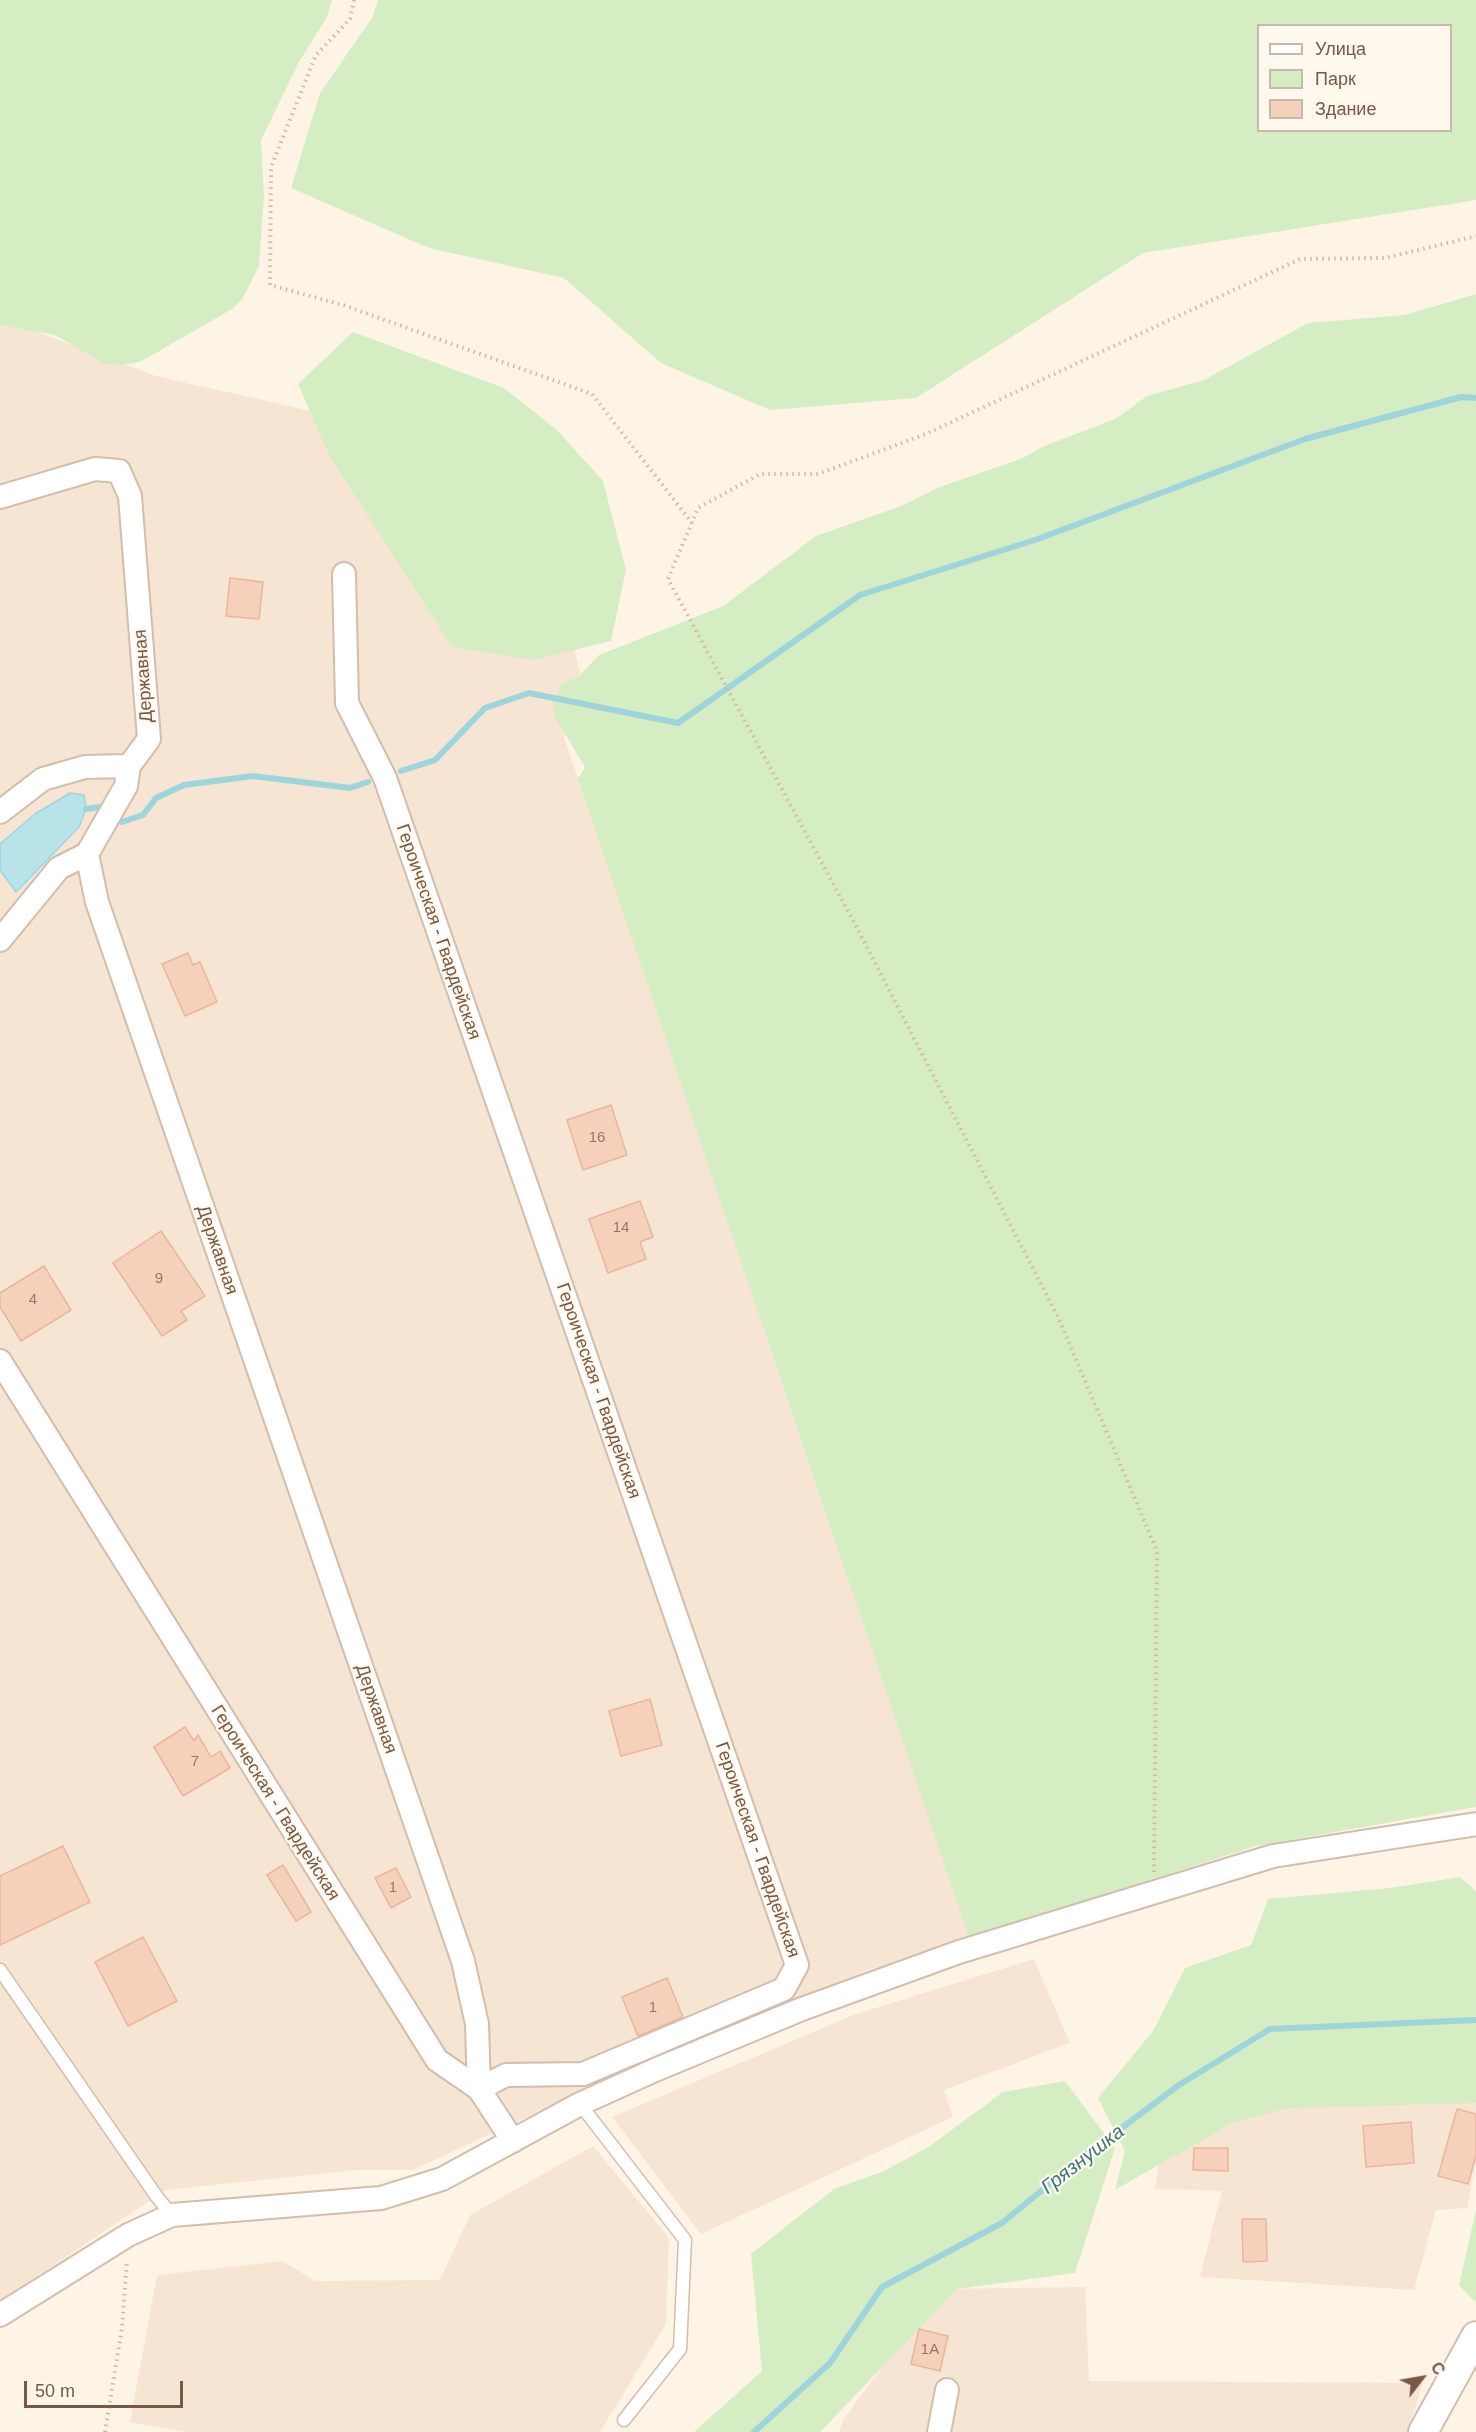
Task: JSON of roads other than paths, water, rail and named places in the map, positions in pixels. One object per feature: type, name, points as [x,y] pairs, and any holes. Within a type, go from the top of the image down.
[{"type":"street","name":"Державная","points":[[0,497],[95,470],[119,471],[130,496],[149,739],[129,766],[126,786],[87,854],[97,902],[463,1961],[477,2024],[479,2088]]},
{"type":"street","name":"Героическая - Гвардейская","points":[[0,1361],[437,2060],[479,2088],[506,2075],[583,2074],[784,1989],[797,1965],[385,778],[347,703],[344,573]]},
{"type":"street","points":[[0,812],[44,779],[85,767],[129,766]]},
{"type":"street","points":[[0,940],[59,867],[87,854]]},
{"type":"street","points":[[0,2315],[128,2235],[172,2215],[381,2199],[442,2179],[580,2104],[802,2009],[948,1956],[1272,1856],[1476,1824]]},
{"type":"street","points":[[479,2088],[513,2140]]},
{"type":"street","points":[[1423,2432],[1476,2336]]},
{"type":"street","points":[[939,2432],[947,2390]]},
{"type":"lane","points":[[0,1970],[157,2197],[172,2215]]},
{"type":"lane","points":[[580,2104],[685,2240],[680,2349],[624,2420]]},
{"type":"water","points":[[70,793],[84,795],[86,809],[79,827],[16,892],[0,870],[0,844],[35,814]]},
{"type":"waterway","points":[[401,771],[435,760],[485,708],[529,693],[678,723],[860,595],[1035,540],[1305,439],[1461,397],[1476,398]]},
{"type":"waterway","points":[[122,822],[143,815],[156,798],[184,785],[253,776],[350,788],[368,782]]},
{"type":"waterway","points":[[86,809],[100,807]]},
{"type":"waterway","name":"Грязнушка","points":[[754,2432],[830,2363],[882,2287],[1002,2223],[1079,2160],[1179,2085],[1270,2029],[1476,2020]]}]
